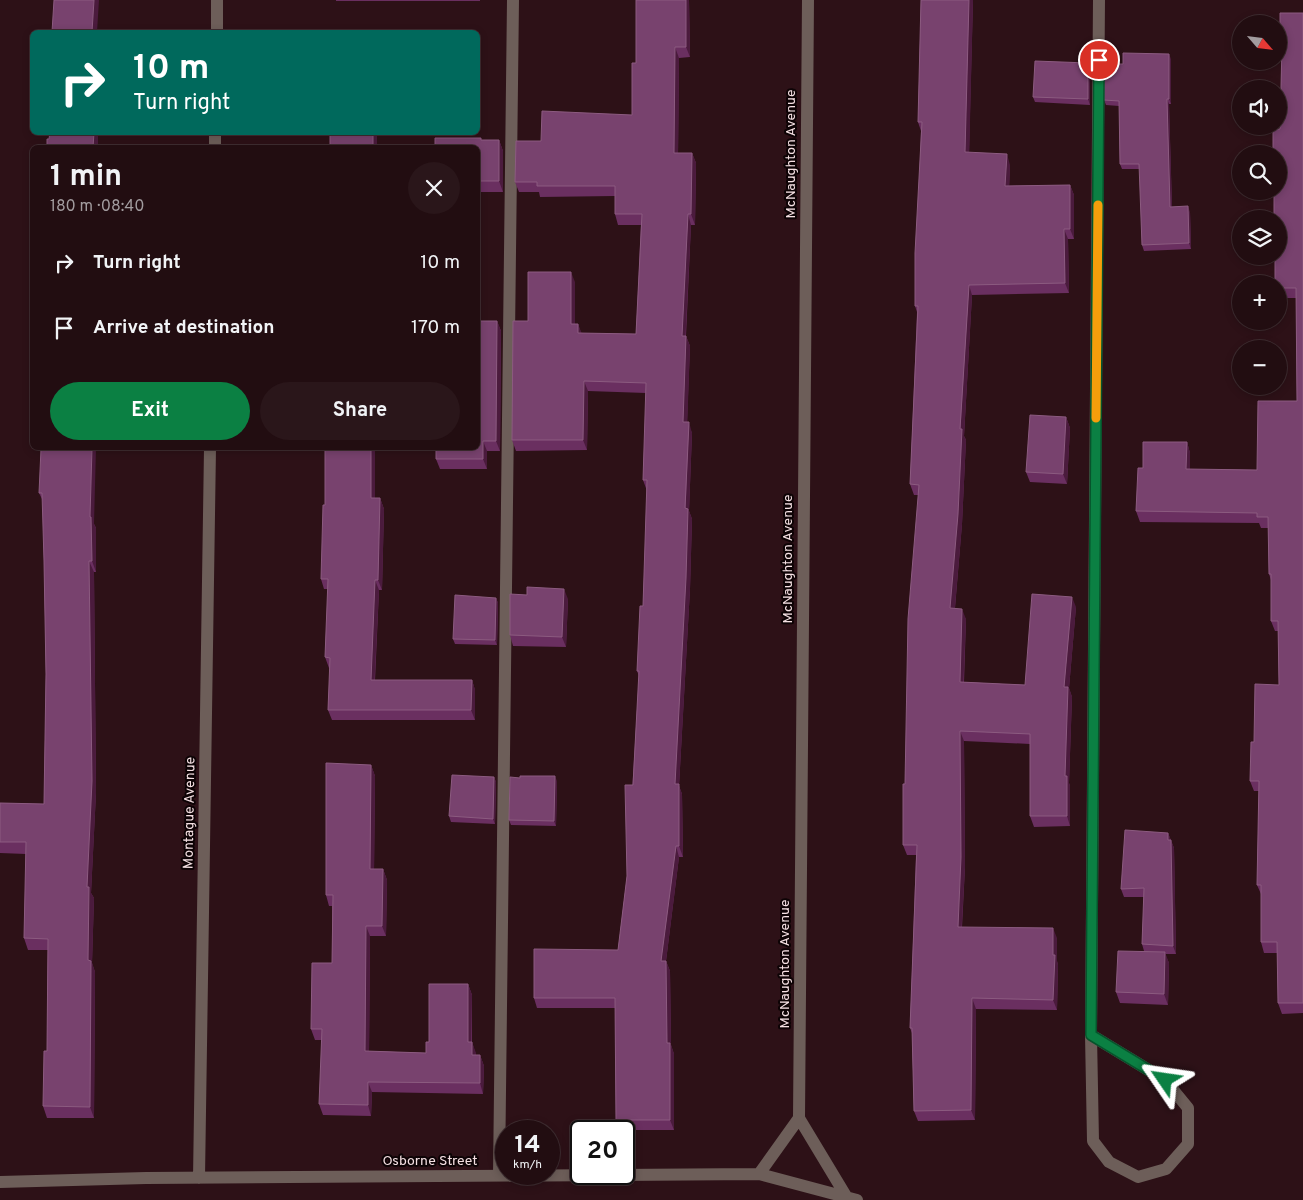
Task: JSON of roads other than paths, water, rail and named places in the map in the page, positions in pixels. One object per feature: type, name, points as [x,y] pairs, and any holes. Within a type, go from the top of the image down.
[{"type":"street","points":[[217,0],[217,30]]},
{"type":"street","points":[[500,1120],[513,0]]},
{"type":"street","name":"McNaughton Avenue","points":[[799,1118],[808,0]]},
{"type":"street","points":[[1091,1035],[1165,1080],[1188,1108],[1188,1144],[1166,1169],[1138,1177],[1109,1162],[1093,1141],[1091,1035],[1099,0]]},
{"type":"street","name":"Montague Avenue","points":[[199,1178],[210,450]]},
{"type":"street","points":[[759,1174],[799,1118],[851,1198]]},
{"type":"street","name":"Osborne Street","points":[[560,1176],[759,1174],[851,1198]]},
{"type":"street","name":"Osborne Street","points":[[0,1182],[199,1178],[495,1176]]}]
